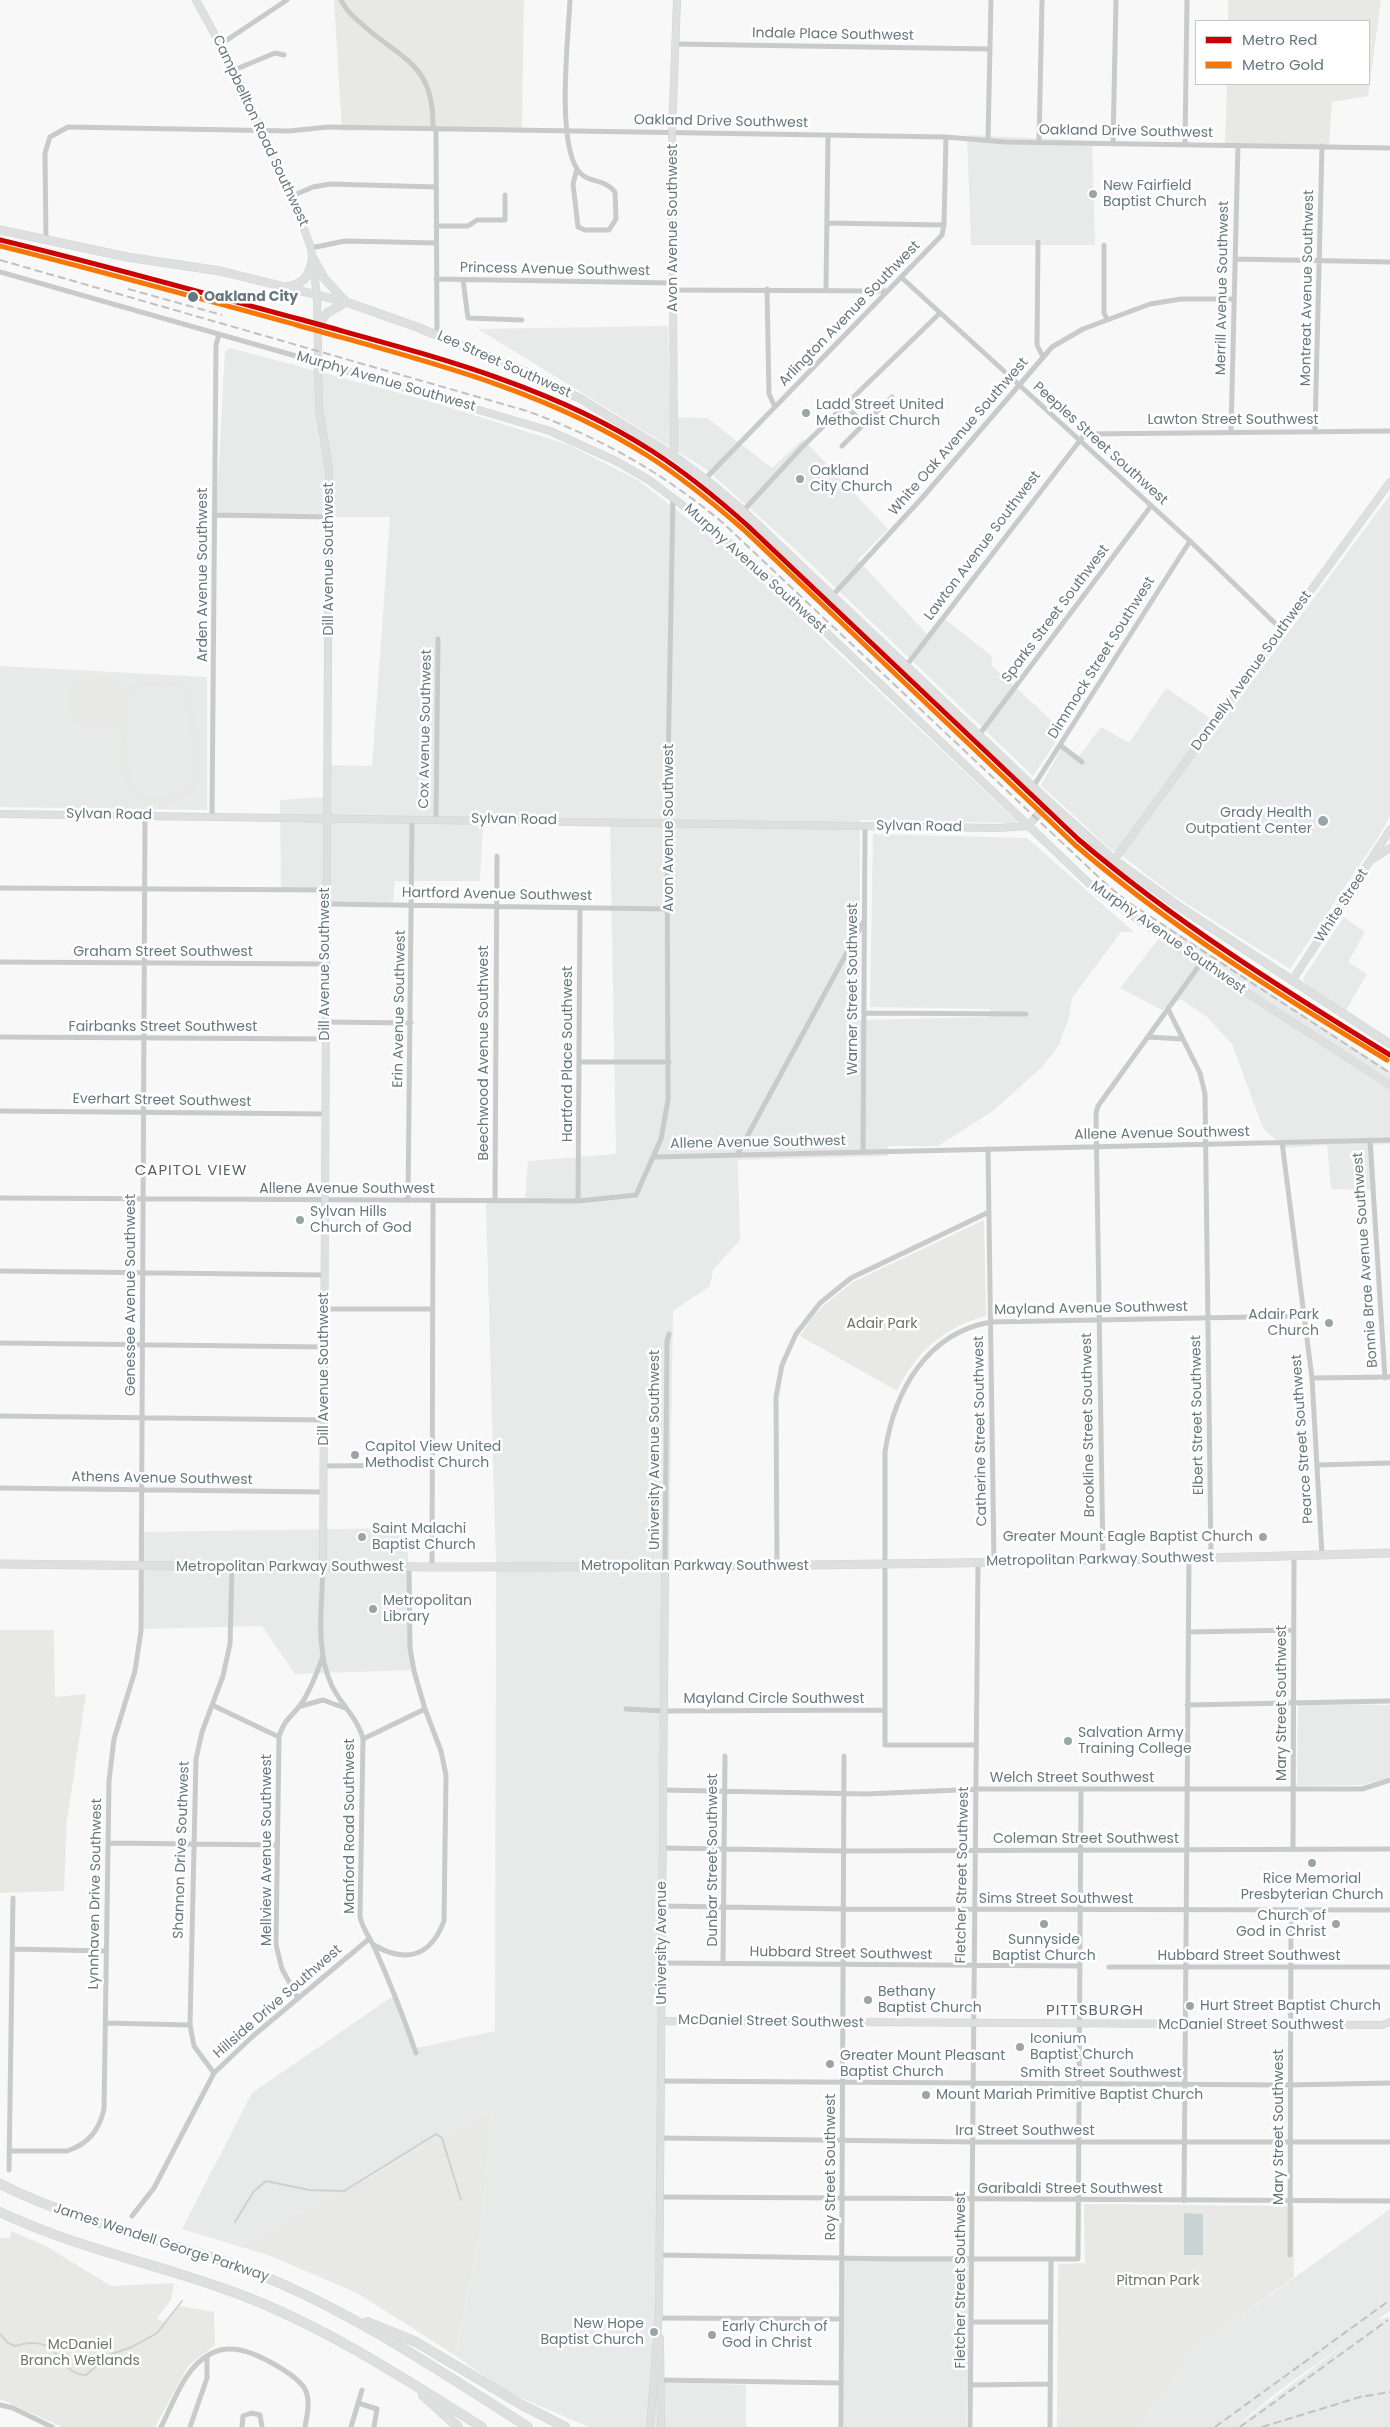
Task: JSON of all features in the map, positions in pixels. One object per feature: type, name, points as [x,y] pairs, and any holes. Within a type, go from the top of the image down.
[{"type":"highway","name":"James Wendell George Parkway","points":[[0,2184],[38,2202],[71,2214],[232,2264],[289,2287],[337,2310],[432,2366],[528,2427]]},
{"type":"highway","name":"James Wendell George Parkway","points":[[0,2212],[72,2242],[181,2274],[254,2300],[342,2342],[423,2393],[482,2427]]},
{"type":"highway","points":[[337,2310],[403,2336],[522,2405],[565,2427]]},
{"type":"highway","points":[[423,2393],[455,2425]]},
{"type":"main road","name":"Campbellton Road Southwest","points":[[196,0],[234,70],[292,196],[311,248],[317,296],[318,326]]},
{"type":"main road","name":"Avon Avenue Southwest","points":[[674,456],[672,133],[677,0]]},
{"type":"main road","name":"Lee Street Southwest","points":[[0,230],[46,241],[220,272],[346,302],[526,372],[581,399],[674,456],[705,479],[743,512],[1049,802],[1114,860],[1186,912],[1390,1044]]},
{"type":"main road","points":[[278,287],[290,287],[303,282],[310,272],[313,258]]},
{"type":"main road","points":[[313,258],[324,278],[346,302],[327,313],[318,326]]},
{"type":"main road","name":"Dill Avenue Southwest","points":[[318,326],[319,408],[329,469],[323,1568]]},
{"type":"main road","name":"Murphy Avenue Southwest","points":[[317,362],[550,431],[616,461],[673,497],[719,534],[776,585],[1098,892],[1149,928],[1390,1085]]},
{"type":"main road","name":"Donnelly Avenue Southwest","points":[[1114,860],[1390,482]]},
{"type":"main road","points":[[1028,826],[1049,802]]},
{"type":"main road","name":"Sylvan Road","points":[[0,814],[998,828],[1028,826]]},
{"type":"main road","name":"White Street","points":[[1292,981],[1390,832]]},
{"type":"main road","points":[[1371,861],[1390,848]]},
{"type":"main road","name":"Metropolitan Parkway Southwest","points":[[0,1564],[323,1568],[665,1567],[1103,1561],[1390,1553]]},
{"type":"main road","name":"University Avenue","points":[[650,2427],[657,2380],[659,2318],[665,1567]]},
{"type":"main road","name":"McDaniel Street Southwest","points":[[662,2020],[843,2023],[1291,2025],[1382,2025],[1390,2022]]},
{"type":"main road","name":"University Avenue","points":[[657,2380],[661,2427]]},
{"type":"street","points":[[221,44],[286,0]]},
{"type":"street","points":[[341,0],[350,13],[376,36],[416,66],[431,99],[436,187],[437,336]]},
{"type":"street","points":[[570,0],[565,131],[577,169],[588,179],[604,182],[614,192],[616,219],[609,230],[585,230],[578,227],[573,184],[577,169]]},
{"type":"street","points":[[988,140],[991,0]]},
{"type":"street","points":[[1039,142],[1042,0]]},
{"type":"street","points":[[1113,143],[1116,0]]},
{"type":"street","points":[[1185,144],[1187,0]]},
{"type":"street","name":"Indale Place Southwest","points":[[676,44],[990,49]]},
{"type":"street","points":[[234,70],[275,53],[284,55]]},
{"type":"street","name":"Oakland Drive Southwest","points":[[46,241],[45,153],[50,137],[54,133],[68,127],[262,131],[289,131],[328,127],[946,137],[1039,142],[1390,148]]},
{"type":"street","points":[[826,289],[828,135]]},
{"type":"street","name":"Arlington Avenue Southwest","points":[[705,479],[942,235],[944,225],[946,137]]},
{"type":"street","name":"Merrill Avenue Southwest","points":[[1231,431],[1238,145]]},
{"type":"street","name":"Montreat Avenue Southwest","points":[[1315,430],[1322,146]]},
{"type":"street","points":[[292,196],[313,187],[330,184],[436,187]]},
{"type":"street","points":[[436,226],[468,226],[478,220],[505,220],[505,195]]},
{"type":"street","points":[[827,223],[944,225]]},
{"type":"street","points":[[311,248],[345,241],[436,243]]},
{"type":"street","name":"White Oak Avenue Southwest","points":[[832,596],[922,498],[1043,357],[1036,345],[1038,242]]},
{"type":"street","points":[[1104,245],[1104,313],[1107,320]]},
{"type":"street","points":[[1235,259],[1390,262]]},
{"type":"street","name":"Murphy Avenue Southwest","points":[[0,272],[317,362]]},
{"type":"street","name":"Peeples Street Southwest","points":[[901,277],[1190,541],[1282,630]]},
{"type":"street","name":"Princess Avenue Southwest","points":[[436,280],[888,291]]},
{"type":"street","points":[[463,280],[468,318],[522,320]]},
{"type":"street","points":[[767,289],[769,394],[775,407]]},
{"type":"street","points":[[1043,357],[1062,340],[1107,320],[1166,300],[1234,299]]},
{"type":"street","points":[[743,512],[803,446],[940,313]]},
{"type":"street","name":"Arden Avenue Southwest","points":[[212,816],[216,345],[219,334]]},
{"type":"street","points":[[842,446],[892,398]]},
{"type":"street","points":[[845,405],[864,424]]},
{"type":"street","name":"Lawton Street Southwest","points":[[1080,440],[1089,432],[1390,430]]},
{"type":"street","name":"Lawton Avenue Southwest","points":[[906,666],[1080,440]]},
{"type":"street","name":"Avon Avenue Southwest","points":[[654,1157],[667,1115],[669,1062],[667,822],[673,497]]},
{"type":"street","name":"Sparks Street Southwest","points":[[979,735],[1151,506]]},
{"type":"street","points":[[215,515],[329,517]]},
{"type":"street","name":"Dimmock Street Southwest","points":[[1033,787],[1190,541]]},
{"type":"street","name":"Cox Avenue Southwest","points":[[436,819],[438,639]]},
{"type":"street","points":[[1060,745],[1082,762]]},
{"type":"street","name":"Genessee Avenue Southwest","points":[[141,1566],[145,815]]},
{"type":"street","name":"Erin Avenue Southwest","points":[[408,1201],[413,906],[412,819]]},
{"type":"street","name":"Warner Street Southwest","points":[[864,1152],[865,826]]},
{"type":"street","name":"Beechwood Avenue Southwest","points":[[495,1201],[497,856]]},
{"type":"street","points":[[0,888],[326,890]]},
{"type":"street","name":"Hartford Avenue Southwest","points":[[326,904],[668,908]]},
{"type":"street","name":"Hartford Place Southwest","points":[[578,1201],[580,908]]},
{"type":"street","points":[[736,1155],[864,919]]},
{"type":"street","name":"Graham Street Southwest","points":[[0,962],[325,964]]},
{"type":"street","name":"Brookline Street Southwest","points":[[1103,1561],[1098,1106],[1202,963]]},
{"type":"street","name":"Elbert Street Southwest","points":[[1168,1009],[1204,1084],[1211,1558]]},
{"type":"street","points":[[864,1014],[1026,1014]]},
{"type":"street","points":[[325,1022],[411,1023]]},
{"type":"street","points":[[1148,1036],[1183,1038]]},
{"type":"street","name":"Fairbanks Street Southwest","points":[[0,1037],[325,1039]]},
{"type":"street","points":[[579,1062],[669,1062]]},
{"type":"street","name":"Everhart Street Southwest","points":[[0,1111],[324,1114]]},
{"type":"street","name":"Bonnie Brae Avenue Southwest","points":[[1370,1140],[1387,1378]]},
{"type":"street","name":"Allene Avenue Southwest","points":[[0,1198],[578,1201],[636,1195],[654,1157],[1390,1140]]},
{"type":"street","name":"Pearce Street Southwest","points":[[1282,1142],[1312,1378],[1322,1555]]},
{"type":"street","name":"Catherine Street Southwest","points":[[988,1149],[994,1562]]},
{"type":"street","points":[[432,1567],[433,1201]]},
{"type":"street","points":[[777,1566],[776,1397],[782,1365],[796,1334],[820,1303],[851,1278],[989,1212]]},
{"type":"street","points":[[0,1271],[324,1275]]},
{"type":"street","points":[[324,1309],[432,1310]]},
{"type":"street","name":"Mayland Avenue Southwest","points":[[976,1744],[885,1744],[885,1452],[888,1428],[896,1404],[915,1372],[939,1344],[963,1329],[991,1322],[1304,1316]]},
{"type":"street","name":"University Avenue Southwest","points":[[665,1567],[667,1341],[669,1334]]},
{"type":"street","points":[[0,1343],[324,1347]]},
{"type":"street","points":[[1312,1378],[1387,1378]]},
{"type":"street","points":[[0,1416],[323,1420]]},
{"type":"street","points":[[1317,1465],[1390,1463]]},
{"type":"street","points":[[323,1466],[432,1465]]},
{"type":"street","name":"Athens Avenue Southwest","points":[[0,1488],[323,1492]]},
{"type":"street","name":"Mary Street Southwest","points":[[1293,1850],[1294,1556]]},
{"type":"street","points":[[1184,2201],[1189,1559]]},
{"type":"street","name":"Fletcher Street Southwest","points":[[970,2427],[978,1563]]},
{"type":"street","name":"Lynnhaven Drive Southwest","points":[[9,2151],[67,2151],[82,2144],[95,2133],[104,2109],[109,1781],[112,1745],[135,1671],[140,1648],[141,1566]]},
{"type":"street","name":"Shannon Drive Southwest","points":[[214,2073],[194,2046],[190,2024],[192,1844],[196,1759],[202,1732],[223,1676],[230,1644],[232,1567]]},
{"type":"street","points":[[374,1945],[396,1955],[415,1954],[434,1941],[444,1921],[446,1775],[441,1751],[425,1709],[410,1648],[409,1567]]},
{"type":"street","name":"Manford Road Southwest","points":[[323,1568],[323,1655],[332,1685],[358,1724],[363,1739],[360,1916],[363,1929],[374,1945],[401,2010],[416,2053]]},
{"type":"street","points":[[1188,1632],[1294,1630]]},
{"type":"street","name":"Mellview Avenue Southwest","points":[[298,1998],[282,1968],[276,1945],[279,1737],[287,1718],[301,1706],[323,1655]]},
{"type":"street","points":[[301,1706],[323,1700],[347,1710]]},
{"type":"street","points":[[1187,1705],[1390,1702]]},
{"type":"street","points":[[212,1705],[279,1737]]},
{"type":"street","points":[[363,1739],[425,1709]]},
{"type":"street","name":"Mayland Circle Southwest","points":[[626,1709],[664,1711],[885,1710]]},
{"type":"street","name":"Dunbar Street Southwest","points":[[723,1964],[725,1756]]},
{"type":"street","name":"Roy Street Southwest","points":[[841,2427],[844,1756]]},
{"type":"street","name":"Welch Street Southwest","points":[[663,1790],[845,1794],[975,1789],[1362,1789],[1390,1780]]},
{"type":"street","points":[[660,2255],[1078,2259],[1081,1789]]},
{"type":"street","points":[[108,1843],[277,1845]]},
{"type":"street","name":"Coleman Street Southwest","points":[[663,1848],[844,1852],[1390,1849]]},
{"type":"street","points":[[9,2170],[13,1898]]},
{"type":"street","name":"Sims Street Southwest","points":[[662,1906],[974,1910],[1390,1910]]},
{"type":"street","name":"Mary Street Southwest","points":[[1290,2255],[1291,1910]]},
{"type":"street","name":"Hillside Drive Southwest","points":[[132,2216],[154,2188],[214,2073],[225,2060],[369,1939]]},
{"type":"street","points":[[12,1949],[106,1950]]},
{"type":"street","name":"Hubbard Street Southwest","points":[[662,1963],[844,1966],[1079,1966]]},
{"type":"street","name":"Hubbard Street Southwest","points":[[1109,1967],[1390,1967]]},
{"type":"street","points":[[105,2023],[190,2024]]},
{"type":"street","name":"Smith Street Southwest","points":[[661,2081],[1291,2085],[1390,2083]]},
{"type":"street","name":"Ira Street Southwest","points":[[661,2138],[973,2142],[1390,2142]]},
{"type":"street","name":"Garibaldi Street Southwest","points":[[660,2197],[1390,2201]]},
{"type":"street","points":[[1050,2425],[1051,2259]]},
{"type":"street","points":[[659,2318],[841,2319]]},
{"type":"street","points":[[972,2322],[1051,2322]]},
{"type":"street","points":[[161,2427],[189,2373],[207,2356],[220,2350],[238,2349],[248,2352],[291,2375],[305,2390],[308,2400],[305,2427]]},
{"type":"street","points":[[190,2427],[207,2378],[207,2356]]},
{"type":"street","points":[[657,2380],[841,2383]]},
{"type":"street","points":[[971,2385],[1051,2384]]},
{"type":"street","points":[[351,2427],[362,2390]]},
{"type":"street","points":[[358,2402],[378,2409],[374,2427]]},
{"type":"street","points":[[0,2405],[13,2408],[52,2427]]},
{"type":"street","points":[[242,2427],[244,2416],[251,2412],[260,2415],[262,2427]]},
{"type":"shaded area","points":[[967,135],[1092,141],[1095,245],[971,245]]},
{"type":"shaded area","points":[[668,326],[670,417],[707,418],[772,468],[803,439],[888,529],[858,560],[927,634],[941,616],[993,657],[991,665],[1063,731],[1033,776],[794,548],[706,469],[478,329]]},
{"type":"shaded area","points":[[230,348],[429,401],[569,445],[639,481],[727,549],[1017,821],[1016,823],[860,820],[859,1020],[990,1017],[990,1009],[870,1007],[873,834],[1027,838],[1134,932],[1121,932],[1072,998],[1069,1017],[1059,1045],[1043,1066],[993,1111],[938,1146],[888,1146],[888,1156],[738,1160],[740,1240],[713,1270],[710,1286],[673,1311],[662,2032],[660,2382],[746,2385],[746,2427],[589,2427],[505,2391],[455,2355],[481,2227],[491,2112],[238,2246],[182,2229],[252,2093],[393,1996],[412,2049],[495,2031],[496,1565],[486,1202],[525,1198],[528,1161],[616,1154],[610,822],[483,822],[480,881],[395,881],[393,902],[324,904],[324,888],[281,888],[280,800],[327,797],[328,765],[372,766],[390,517],[216,518],[225,351]]},
{"type":"shaded area","points":[[1390,495],[1390,816],[1381,833],[1290,969],[1173,895],[1124,857],[1110,849],[1041,785],[1063,745],[1079,756],[1101,727],[1129,743],[1166,688],[1220,725]]},
{"type":"shaded area","points":[[0,666],[207,677],[207,810],[0,807]]},
{"type":"shaded area","points":[[1344,917],[1365,932],[1348,962],[1367,974],[1346,1010],[1305,983],[1303,978]]},
{"type":"shaded area","points":[[1168,927],[1390,1071],[1390,1144],[1373,1145],[1376,1190],[1331,1189],[1327,1145],[1284,1148],[1263,1128],[1232,1044],[1207,1017],[1181,999],[1162,1010],[1120,988]]},
{"type":"shaded area","points":[[407,1528],[413,1670],[295,1674],[262,1626],[140,1629],[140,1532]]},
{"type":"shaded area","points":[[1298,1704],[1390,1705],[1390,1777],[1362,1785],[1297,1786]]},
{"type":"shaded area","points":[[1390,2209],[1390,2311],[1377,2320],[1388,2317],[1390,2319],[1390,2427],[1135,2427],[1195,2349]],"holes":[[[1349,2341],[1241,2423],[1280,2390]]]},
{"type":"shaded area","points":[[1184,2213],[1203,2214],[1203,2255],[1184,2255]]},
{"type":"shaded area","points":[[843,2256],[974,2256],[966,2427],[844,2427]]},
{"type":"green space","points":[[334,0],[524,0],[522,129],[439,128],[342,131]]},
{"type":"green space","points":[[1228,0],[1381,0],[1370,81],[1370,20],[1228,20]]},
{"type":"green space","points":[[1227,85],[1369,85],[1368,96],[1332,102],[1329,146],[1225,144]]},
{"type":"green space","points":[[111,678],[115,681],[118,727],[84,726],[73,720],[69,702],[69,687],[73,685],[73,680]]},
{"type":"green space","points":[[166,680],[183,685],[192,696],[200,778],[195,789],[186,797],[176,802],[164,804],[151,803],[140,799],[131,792],[125,782],[115,683],[121,683],[122,695],[136,683]],"holes":[[[170,685],[181,691],[188,702],[194,779],[188,789],[179,794],[158,798],[145,797],[137,792],[130,777],[125,737],[124,705],[131,693],[142,688]]]},
{"type":"green space","name":"Adair Park","points":[[984,1220],[986,1316],[957,1327],[933,1343],[922,1353],[904,1377],[897,1391],[800,1336],[811,1319],[824,1305],[853,1282]]},
{"type":"green space","points":[[0,1630],[54,1630],[55,1697],[86,1694],[67,1820],[64,1891],[0,1893]]},
{"type":"green space","points":[[491,2112],[481,2227],[455,2355],[357,2293],[268,2255],[238,2246]]},
{"type":"green space","name":"Pitman Park","points":[[1084,2204],[1294,2206],[1294,2277],[1195,2349],[1136,2427],[1057,2427],[1058,2264],[1085,2263]]},
{"type":"green space","name":"McDaniel Branch Wetlands","points":[[11,2231],[46,2246],[111,2286],[174,2283],[171,2300],[157,2318],[163,2322],[180,2306],[214,2312],[215,2345],[188,2366],[155,2427],[62,2427],[0,2399],[0,2238],[10,2238]]},
{"type":"waterway","points":[[235,2222],[254,2191],[266,2181],[309,2190],[344,2191],[436,2134],[442,2138],[461,2200]]},
{"type":"waterway","points":[[0,2334],[8,2343],[15,2346],[31,2343],[42,2344],[51,2349],[76,2373],[86,2375],[109,2355],[132,2347],[157,2333],[182,2301]]},
{"type":"railway","points":[[0,260],[527,411],[554,421],[605,445],[654,472],[723,523],[1107,885],[1128,902],[1390,1073]]},
{"type":"railway","points":[[128,289],[222,315]]},
{"type":"railway","points":[[1215,2427],[1390,2300]]},
{"type":"railway","points":[[1240,2427],[1388,2320]]},
{"type":"railway","points":[[1262,2427],[1360,2397],[1390,2392]]},
{"type":"metro line","name":"Red","points":[[0,240],[150,278],[390,344],[481,372],[569,406],[611,427],[652,451],[677,468],[748,526],[1078,839],[1152,898],[1191,926],[1309,1005],[1390,1055]]},
{"type":"metro line","name":"Gold","points":[[0,246],[433,363],[522,394],[565,412],[607,432],[648,456],[686,482],[744,530],[1074,844],[1186,931],[1265,985],[1387,1060]]},
{"type":"place","name":"New Fairfield Baptist Church","points":[[1093,194]]},
{"type":"place","name":"Oakland City","points":[[193,297]]},
{"type":"place","name":"Ladd Street United Methodist Church","points":[[806,413]]},
{"type":"place","name":"Oakland City Church","points":[[800,479]]},
{"type":"place","name":"Grady Health Outpatient Center","points":[[1323,821]]},
{"type":"place","name":"Sylvan Hills Church of God","points":[[300,1220]]},
{"type":"place","name":"Adair Park Church","points":[[1329,1323]]},
{"type":"place","name":"Capitol View United Methodist Church","points":[[355,1455]]},
{"type":"place","name":"Saint Malachi Baptist Church","points":[[362,1537]]},
{"type":"place","name":"Greater Mount Eagle Baptist Church","points":[[1263,1537]]},
{"type":"place","name":"Metropolitan Library","points":[[373,1609]]},
{"type":"place","name":"Salvation Army Training College","points":[[1068,1741]]},
{"type":"place","name":"Rice Memorial Presbyterian Church","points":[[1312,1863]]},
{"type":"place","name":"Sunnyside Baptist Church","points":[[1044,1924]]},
{"type":"place","name":"Church of God in Christ","points":[[1336,1924]]},
{"type":"place","name":"Bethany Baptist Church","points":[[868,2000]]},
{"type":"place","name":"Hurt Street Baptist Church","points":[[1190,2006]]},
{"type":"place","name":"Iconium Baptist Church","points":[[1020,2047]]},
{"type":"place","name":"Greater Mount Pleasant Baptist Church","points":[[830,2064]]},
{"type":"place","name":"Mount Mariah Primitive Baptist Church","points":[[926,2095]]},
{"type":"place","name":"New Hope Baptist Church","points":[[654,2332]]},
{"type":"place","name":"Early Church of God in Christ","points":[[712,2335]]},
{"type":"district","name":"CAPITOL VIEW","points":[[191,1171]]},
{"type":"district","name":"PITTSBURGH","points":[[1095,2011]]}]
